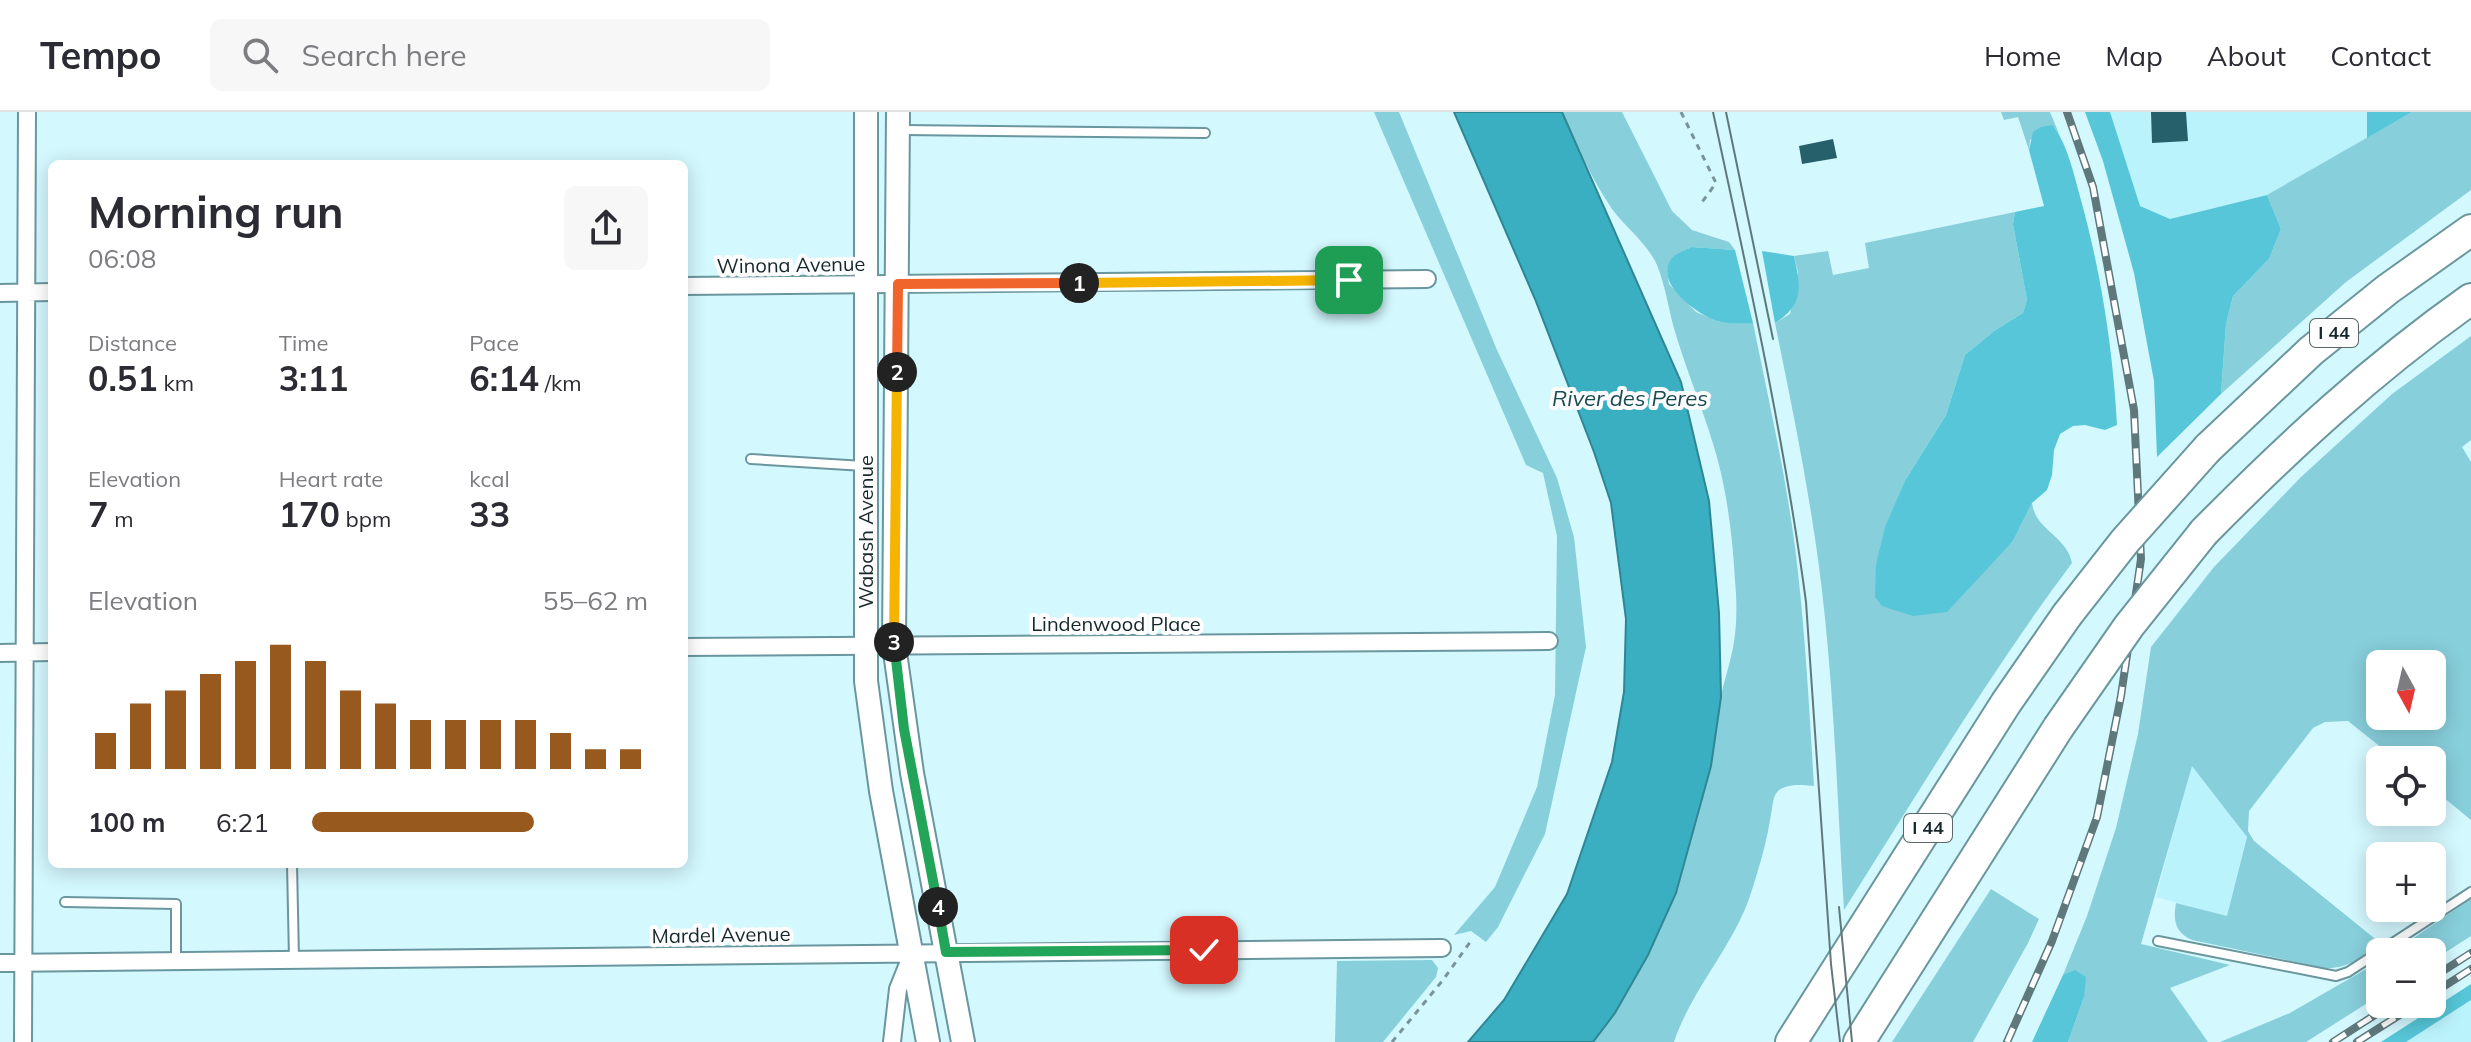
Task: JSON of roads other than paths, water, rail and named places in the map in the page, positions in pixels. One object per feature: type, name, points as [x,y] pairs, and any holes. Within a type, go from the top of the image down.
[{"type":"highway","name":"I 44","points":[[1791,1042],[2006,703],[2067,615],[2134,531],[2208,448],[2311,351],[2388,289],[2471,230]]},
{"type":"highway","name":"I 44","points":[[1859,1042],[2058,728],[2164,580],[2204,532],[2281,454],[2354,389],[2471,299]]},
{"type":"main road","name":"Wabash Avenue","points":[[866,112],[866,681],[881,791],[928,1042]]},
{"type":"main road","name":"Wabash Avenue","points":[[898,121],[894,645],[912,773],[963,1042]]},
{"type":"street","points":[[23,1042],[27,112]]},
{"type":"street","name":"Winona Avenue","points":[[688,286],[1427,279]]},
{"type":"street","points":[[0,293],[48,292]]},
{"type":"street","name":"Lindenwood Place","points":[[688,647],[1549,641]]},
{"type":"street","points":[[0,653],[48,652]]},
{"type":"street","name":"Mardel Avenue","points":[[0,963],[1442,948]]},
{"type":"street","points":[[892,1042],[898,989],[912,954]]},
{"type":"lane","points":[[898,121],[1205,133]]},
{"type":"lane","points":[[751,459],[865,466]]},
{"type":"lane","points":[[292,868],[294,959]]},
{"type":"lane","points":[[2158,941],[2336,976],[2348,972],[2471,892]]},
{"type":"lane","points":[[65,902],[176,904],[176,961]]},
{"type":"water","name":"River des Peres","points":[[1454,112],[1562,112],[1681,382],[1709,501],[1719,613],[1721,697],[1711,766],[1676,893],[1648,955],[1615,1013],[1593,1042],[1468,1042],[1504,1000],[1567,894],[1612,762],[1624,692],[1626,619],[1611,503],[1594,452],[1535,299]]},
{"type":"tram line","points":[[1713,112],[1776,417],[1806,602],[1831,964],[1840,1042]]},
{"type":"tram line","points":[[1726,112],[1773,339]]},
{"type":"tram line","points":[[1839,907],[1852,1042]]},
{"type":"railway","points":[[2007,1042],[2052,941],[2097,817],[2121,696],[2141,559],[2134,410],[2093,187],[2067,112]]},
{"type":"railway","points":[[2446,969],[2471,953]]},
{"type":"railway","points":[[2446,985],[2471,969]]},
{"type":"railway","points":[[2333,1042],[2370,1018]]},
{"type":"railway","points":[[2357,1042],[2395,1018]]}]
